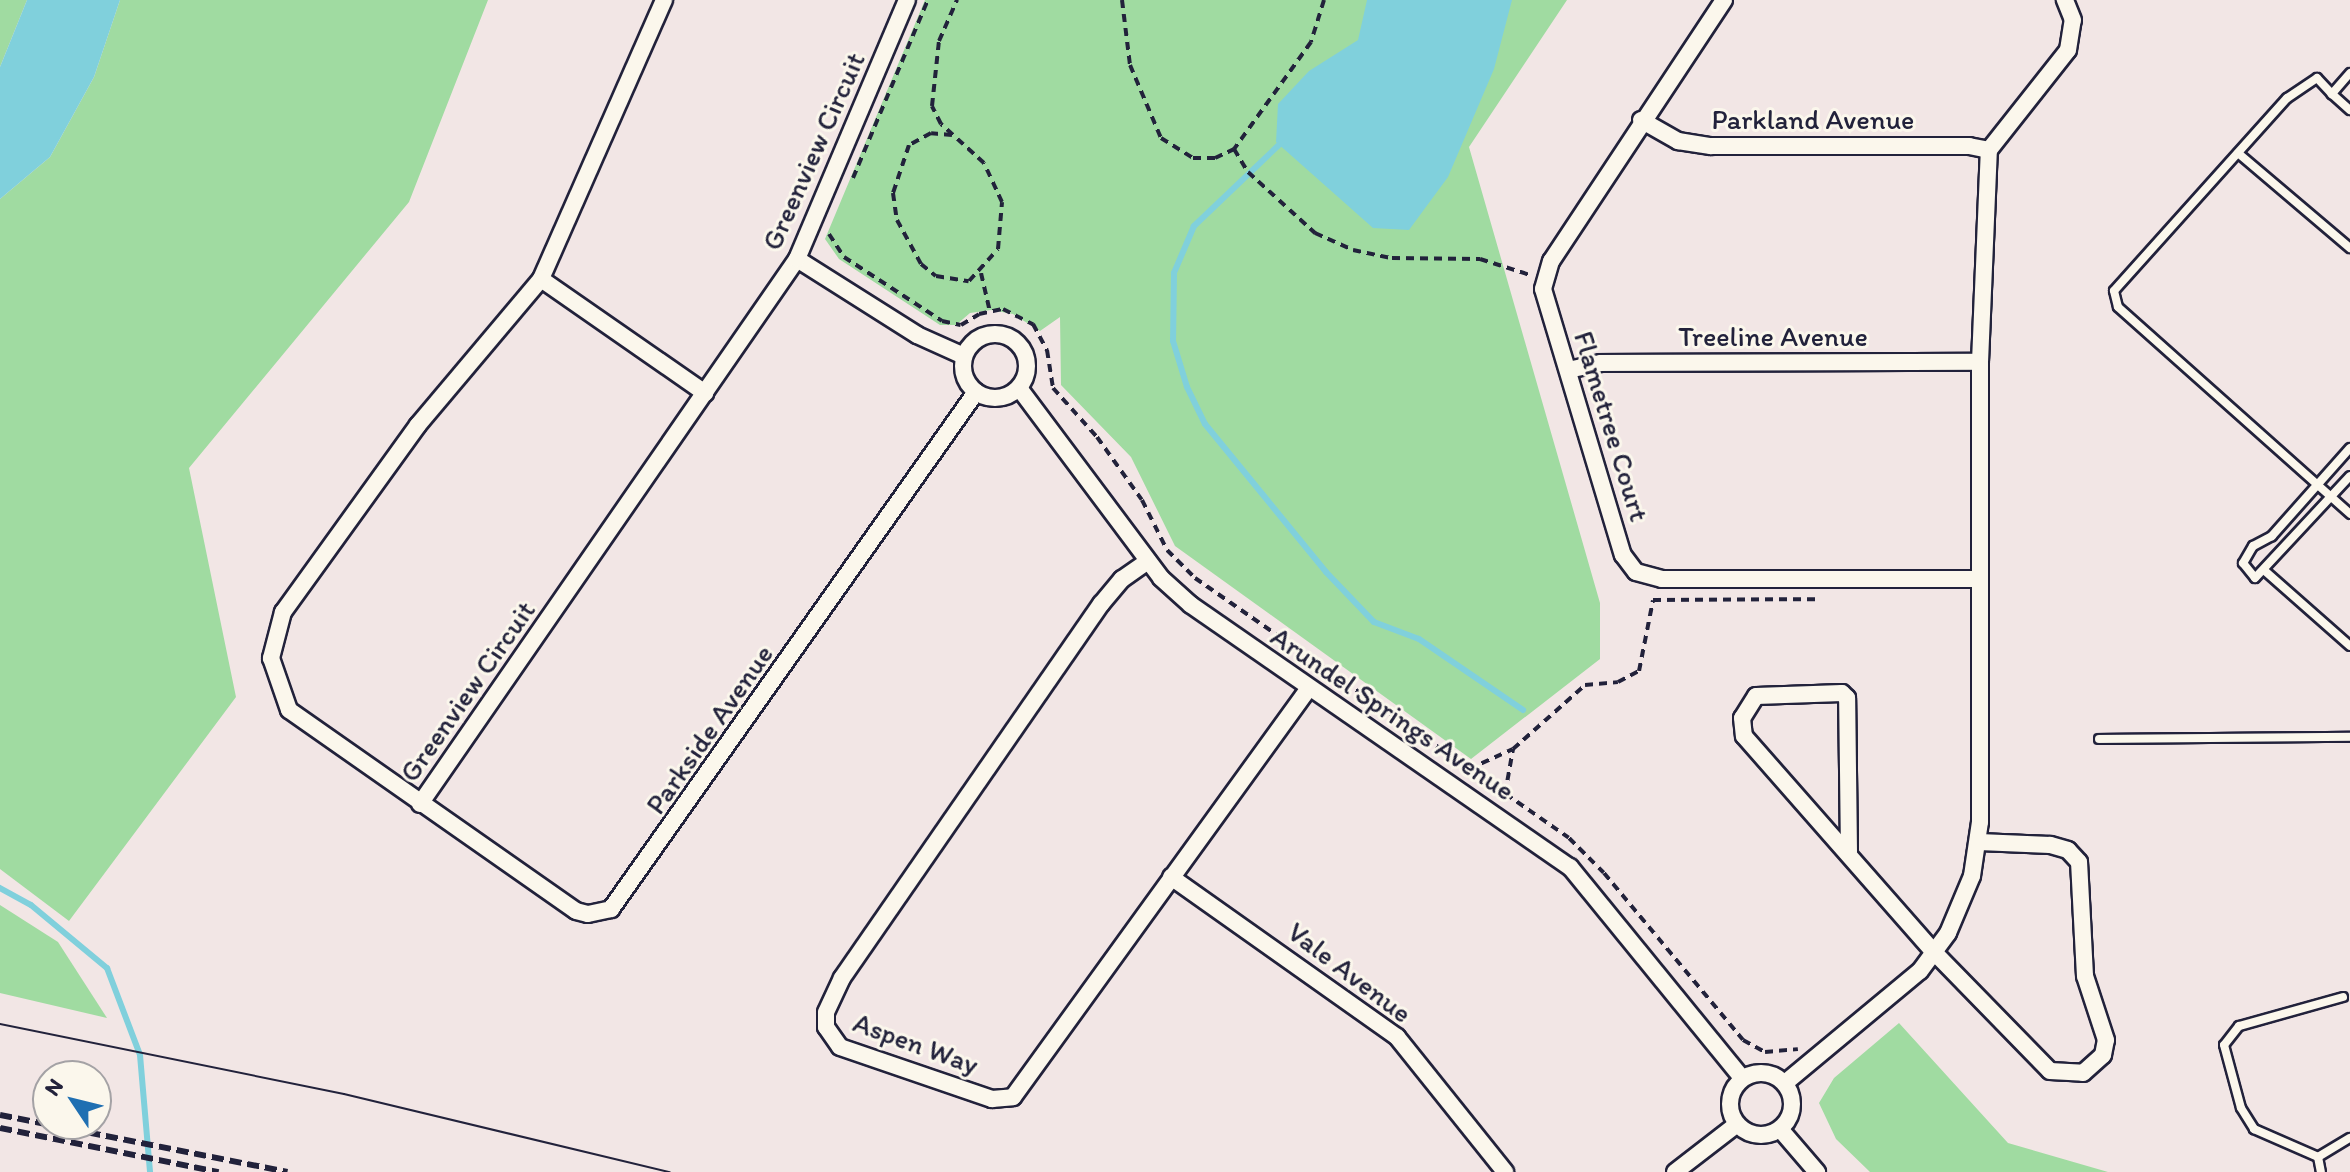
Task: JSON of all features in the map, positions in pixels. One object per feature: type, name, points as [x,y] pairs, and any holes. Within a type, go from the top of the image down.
[{"type":"street","name":"Greenview Circuit","points":[[664,0],[541,279],[374,482],[298,587],[275,635],[273,676],[289,710],[420,804],[797,259],[907,0]]},
{"type":"street","points":[[1545,283],[1551,261],[1641,120],[1724,0]]},
{"type":"street","points":[[1785,1083],[1886,1004],[1934,952],[1966,895],[1979,842],[1980,362],[1989,150],[2068,50],[2073,20],[2065,0]]},
{"type":"street","name":"Parkland Avenue","points":[[1641,120],[1678,141],[1711,146],[1989,150]]},
{"type":"street","points":[[797,259],[917,335],[964,356]]},
{"type":"street","points":[[541,279],[705,393]]},
{"type":"street","name":"Flametree Court","points":[[1545,283],[1623,555],[1636,572],[1662,579],[1979,579]]},
{"type":"street","points":[[986,334],[1016,340],[1027,369],[1019,388],[998,398],[976,392],[964,376],[964,356],[986,334]]},
{"type":"street","name":"Treeline Avenue","points":[[1568,370],[1601,363],[1980,362]]},
{"type":"street","name":"Arundel Springs Avenue","points":[[1019,388],[1078,460],[1148,561],[1191,605],[1570,867],[1742,1078]]},
{"type":"street","name":"Parkside Avenue","points":[[420,804],[576,911],[588,914],[611,909],[976,392]]},
{"type":"street","name":"Aspen Way","points":[[1148,561],[1122,579],[1101,604],[829,998],[826,1027],[831,1038],[852,1053],[992,1099],[1013,1097],[1309,688]]},
{"type":"street","points":[[1849,852],[1847,698],[1842,693],[1756,696],[1742,718],[1744,736],[1934,952],[2050,1071],[2083,1073],[2103,1055],[2106,1040],[2085,976],[2079,862],[2068,850],[2050,845],[1979,842]]},
{"type":"street","name":"Vale Avenue","points":[[1171,877],[1387,1028],[1505,1172]]},
{"type":"street","points":[[1769,1073],[1785,1083],[1792,1102],[1780,1129],[1762,1135],[1737,1124],[1730,1095],[1742,1078],[1769,1073]]},
{"type":"street","points":[[1675,1172],[1737,1124]]},
{"type":"street","points":[[1780,1129],[1817,1172]]},
{"type":"lane","points":[[2332,94],[2350,73]]},
{"type":"lane","points":[[2350,110],[2317,78],[2287,98],[2114,291],[2118,307],[2350,514]]},
{"type":"lane","points":[[2238,153],[2350,248]]},
{"type":"lane","points":[[2350,448],[2272,536],[2253,546],[2243,563],[2255,578],[2265,571],[2350,476]]},
{"type":"lane","points":[[2265,571],[2350,646]]},
{"type":"lane","points":[[2099,739],[2350,737]]},
{"type":"lane","points":[[2318,1157],[2254,1129],[2241,1108],[2224,1045],[2239,1026],[2343,997]]},
{"type":"lane","points":[[2318,1157],[2350,1138]]},
{"type":"lane","points":[[2318,1157],[2321,1172]]},
{"type":"path","points":[[852,180],[928,0]]},
{"type":"path","points":[[952,135],[931,133],[909,145],[893,193],[897,220],[921,264],[936,276],[969,281],[981,273],[998,249],[1002,202],[984,163],[952,135],[936,115],[931,94],[939,41],[957,0]]},
{"type":"path","points":[[1122,0],[1130,65],[1161,138],[1193,158],[1215,158],[1234,149],[1311,42],[1324,0]]},
{"type":"path","points":[[1234,149],[1286,211],[1315,233],[1353,250],[1392,258],[1480,259],[1518,268],[1545,283]]},
{"type":"path","points":[[834,223],[828,237],[834,248],[942,321],[961,325],[990,311],[1003,309],[1033,324],[1047,350],[1053,388],[1097,437],[1142,500],[1167,550],[1195,578],[1505,794],[1589,857],[1743,1040],[1765,1052],[1802,1047]]},
{"type":"path","points":[[981,273],[990,311]]},
{"type":"path","points":[[1469,769],[1513,749],[1585,685],[1618,682],[1639,671],[1653,600],[1826,599]]},
{"type":"path","points":[[1505,794],[1513,749]]},
{"type":"green space","points":[[0,0],[27,0],[0,67]]},
{"type":"green space","points":[[120,0],[488,0],[409,202],[189,468],[236,697],[69,921],[0,869],[0,199],[50,157],[94,77]]},
{"type":"green space","points":[[925,0],[1567,0],[1469,147],[1600,603],[1600,659],[1471,759],[1175,546],[1131,457],[1061,385],[1060,317],[1040,331],[1013,314],[991,310],[970,313],[956,325],[940,325],[839,259],[825,239]]},
{"type":"green space","points":[[0,905],[58,942],[107,1018],[0,993]]},
{"type":"green space","points":[[1899,1023],[2008,1143],[2108,1172],[1870,1172],[1836,1139],[1819,1103],[1834,1078]]},
{"type":"water","points":[[27,0],[120,0],[94,77],[50,157],[0,199],[0,67]]},
{"type":"water","points":[[1367,0],[1512,0],[1494,69],[1448,177],[1409,230],[1373,228],[1276,142],[1278,104],[1309,71],[1358,40]]},
{"type":"waterway","points":[[1282,142],[1194,226],[1174,273],[1173,341],[1187,387],[1205,424],[1326,572],[1374,622],[1419,639],[1523,710]]},
{"type":"waterway","points":[[0,888],[31,905],[107,968],[140,1055],[150,1172]]},
{"type":"tram line","points":[[0,1024],[344,1094],[670,1172]]},
{"type":"railway","points":[[0,1115],[287,1172]]},
{"type":"railway","points":[[0,1128],[219,1172]]}]
